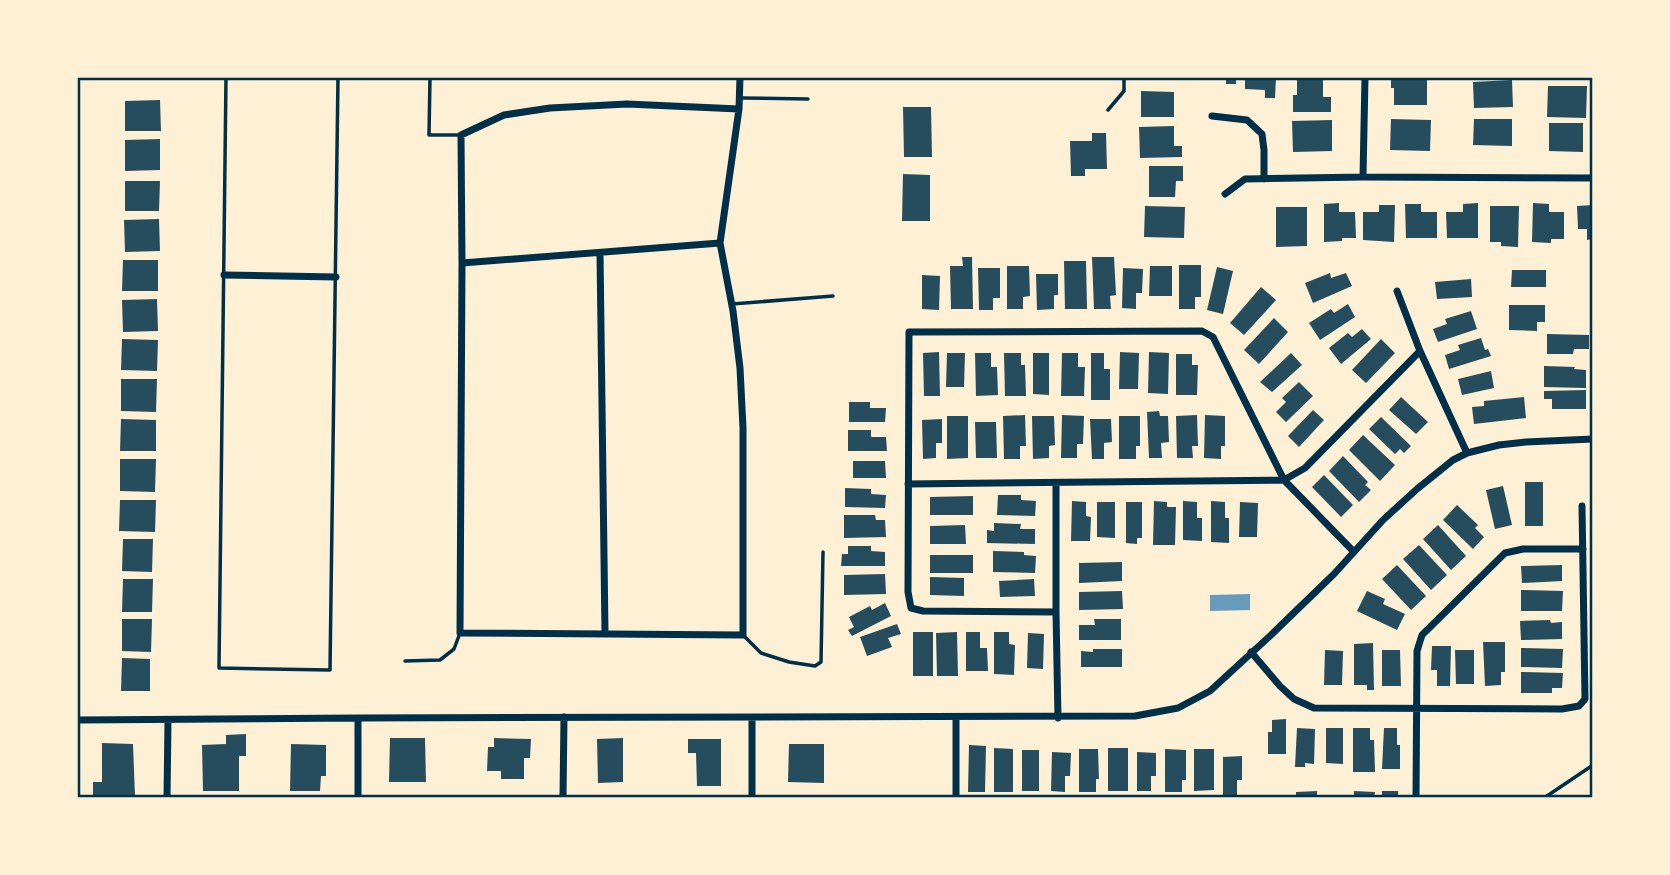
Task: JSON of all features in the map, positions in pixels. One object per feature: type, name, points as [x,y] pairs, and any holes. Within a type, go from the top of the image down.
[{"type":"street","points":[[739,109],[626,104],[550,108],[504,115],[461,135],[460,633],[743,635],[743,428],[740,368],[732,304],[720,243],[739,109],[740,77]]},
{"type":"street","points":[[1363,177],[1365,77]]},
{"type":"street","points":[[1212,116],[1247,120],[1262,134],[1264,179]]},
{"type":"street","points":[[1224,194],[1245,179],[1593,178]]},
{"type":"street","points":[[462,263],[720,243]]},
{"type":"street","points":[[600,253],[605,633]]},
{"type":"street","points":[[224,275],[335,277]]},
{"type":"street","points":[[1397,291],[1420,351],[1467,453]]},
{"type":"street","points":[[1056,612],[923,611],[911,608],[908,592],[909,332],[1202,331],[1213,337],[1284,480],[1354,552]]},
{"type":"street","points":[[908,484],[1284,480],[1305,468],[1420,351]]},
{"type":"street","points":[[77,720],[1135,716],[1178,708],[1210,691],[1334,574],[1383,520],[1453,460],[1467,453],[1499,445],[1593,439]]},
{"type":"street","points":[[1056,483],[1059,718]]},
{"type":"street","points":[[1251,652],[1287,693],[1314,708],[1562,709],[1579,706],[1585,699],[1582,506]]},
{"type":"street","points":[[1416,798],[1417,651],[1422,635],[1506,552],[1523,549],[1583,549]]},
{"type":"street","points":[[358,718],[358,798]]},
{"type":"street","points":[[563,798],[564,718]]},
{"type":"street","points":[[752,718],[752,798]]},
{"type":"street","points":[[956,718],[956,798]]},
{"type":"street","points":[[167,798],[168,720]]},
{"type":"lane","points":[[226,77],[219,668],[330,670],[338,77]]},
{"type":"lane","points":[[430,77],[429,135],[461,135]]},
{"type":"lane","points":[[1108,110],[1124,91],[1124,77]]},
{"type":"lane","points":[[739,98],[808,99]]},
{"type":"lane","points":[[732,304],[833,296]]},
{"type":"lane","points":[[743,635],[761,653],[789,662],[815,666],[821,662],[823,552]]},
{"type":"lane","points":[[405,662],[440,660],[454,649],[460,633]]},
{"type":"lane","points":[[1544,798],[1593,765]]},
{"type":"water","points":[[1250,594],[1250,610],[1210,611],[1210,595]]},
{"type":"building","points":[[1226,77],[1236,77],[1236,84],[1226,84]]},
{"type":"building","points":[[1245,77],[1276,77],[1275,98],[1265,98],[1265,90],[1245,89]]},
{"type":"building","points":[[1391,77],[1427,77],[1427,105],[1394,105]]},
{"type":"building","points":[[1297,80],[1323,80],[1323,97],[1331,97],[1331,112],[1293,112],[1293,95],[1297,95]]},
{"type":"building","points":[[1512,80],[1513,107],[1474,108],[1473,82]]},
{"type":"building","points":[[1548,86],[1587,86],[1586,118],[1547,117]]},
{"type":"building","points":[[1141,91],[1174,92],[1174,117],[1141,117]]},
{"type":"building","points":[[160,100],[161,131],[125,131],[125,101]]},
{"type":"building","points":[[903,107],[931,107],[932,157],[904,157]]},
{"type":"building","points":[[1391,119],[1431,120],[1430,151],[1390,150]]},
{"type":"building","points":[[1474,119],[1512,119],[1512,146],[1473,145]]},
{"type":"building","points":[[1332,120],[1332,151],[1293,152],[1292,121]]},
{"type":"building","points":[[1549,123],[1583,123],[1583,152],[1549,151]]},
{"type":"building","points":[[1174,126],[1174,146],[1182,146],[1182,157],[1140,158],[1139,127]]},
{"type":"building","points":[[1092,133],[1106,133],[1107,169],[1085,169],[1085,176],[1071,176],[1070,141],[1092,141]]},
{"type":"building","points":[[160,139],[160,170],[125,171],[125,140]]},
{"type":"building","points":[[1149,166],[1183,166],[1183,181],[1176,181],[1175,197],[1149,197]]},
{"type":"building","points":[[903,174],[930,175],[930,221],[902,221]]},
{"type":"building","points":[[125,181],[160,181],[159,211],[125,211]]},
{"type":"building","points":[[1339,203],[1339,212],[1355,212],[1356,238],[1324,242],[1324,204]]},
{"type":"building","points":[[1478,203],[1478,238],[1447,238],[1446,212],[1463,212],[1463,204]]},
{"type":"building","points":[[1533,203],[1549,204],[1549,212],[1564,212],[1564,239],[1551,239],[1551,243],[1532,242]]},
{"type":"building","points":[[1405,204],[1421,204],[1421,212],[1437,212],[1437,238],[1406,238]]},
{"type":"building","points":[[1379,205],[1395,205],[1394,242],[1363,240],[1363,212],[1379,212]]},
{"type":"building","points":[[1593,205],[1593,239],[1587,240],[1587,229],[1578,229],[1577,206]]},
{"type":"building","points":[[1145,206],[1185,207],[1184,238],[1144,237]]},
{"type":"building","points":[[1490,206],[1519,206],[1518,247],[1490,242]]},
{"type":"building","points":[[1276,207],[1307,207],[1307,246],[1276,247]]},
{"type":"building","points":[[159,219],[160,251],[125,252],[124,220]]},
{"type":"building","points":[[962,257],[972,257],[973,309],[951,309],[950,266],[963,266]]},
{"type":"building","points":[[1092,257],[1114,257],[1116,295],[1110,296],[1111,309],[1094,309]]},
{"type":"building","points":[[123,260],[158,260],[158,291],[122,291]]},
{"type":"building","points":[[1064,261],[1086,261],[1087,309],[1065,309]]},
{"type":"building","points":[[1179,265],[1201,265],[1201,297],[1195,297],[1195,309],[1179,309]]},
{"type":"building","points":[[1007,266],[1029,266],[1030,296],[1023,297],[1023,309],[1007,309]]},
{"type":"building","points":[[1150,266],[1172,266],[1172,296],[1149,296]]},
{"type":"building","points":[[1217,267],[1233,271],[1223,314],[1207,310]]},
{"type":"building","points":[[978,268],[1000,268],[1000,298],[993,298],[993,310],[979,310]]},
{"type":"building","points":[[1123,268],[1143,269],[1142,293],[1136,293],[1136,309],[1122,308]]},
{"type":"building","points":[[1512,270],[1546,270],[1546,287],[1511,287]]},
{"type":"building","points":[[1330,273],[1331,278],[1346,273],[1352,286],[1313,303],[1305,283]]},
{"type":"building","points":[[1036,274],[1058,274],[1058,295],[1054,295],[1054,309],[1037,310]]},
{"type":"building","points":[[922,275],[940,276],[939,310],[922,309]]},
{"type":"building","points":[[1471,279],[1472,297],[1437,299],[1435,282]]},
{"type":"building","points":[[1261,287],[1276,300],[1244,335],[1230,323]]},
{"type":"building","points":[[157,299],[158,331],[123,332],[122,300]]},
{"type":"building","points":[[1348,304],[1355,317],[1320,340],[1309,323],[1331,309],[1334,313]]},
{"type":"building","points":[[1509,305],[1545,305],[1545,322],[1537,322],[1537,331],[1509,330]]},
{"type":"building","points":[[1471,311],[1477,329],[1438,342],[1433,329],[1447,324],[1445,319]]},
{"type":"building","points":[[1274,318],[1288,332],[1259,364],[1244,350]]},
{"type":"building","points":[[1362,329],[1371,339],[1341,364],[1329,348],[1348,333],[1352,337]]},
{"type":"building","points":[[1547,334],[1589,335],[1589,349],[1574,349],[1573,354],[1547,354]]},
{"type":"building","points":[[1481,338],[1485,350],[1488,349],[1491,356],[1449,369],[1445,355],[1460,350],[1458,345]]},
{"type":"building","points":[[122,339],[158,340],[157,371],[121,370]]},
{"type":"building","points":[[1381,339],[1395,353],[1366,383],[1352,370]]},
{"type":"building","points":[[939,352],[940,396],[924,396],[923,353]]},
{"type":"building","points":[[1120,352],[1139,353],[1138,389],[1119,389]]},
{"type":"building","points":[[1149,352],[1169,353],[1168,394],[1148,393]]},
{"type":"building","points":[[947,353],[965,353],[964,387],[946,387]]},
{"type":"building","points":[[975,353],[991,353],[991,367],[997,367],[998,395],[976,396]]},
{"type":"building","points":[[1004,353],[1021,353],[1021,365],[1025,365],[1026,396],[1005,396]]},
{"type":"building","points":[[1033,353],[1049,353],[1049,395],[1033,394]]},
{"type":"building","points":[[1062,353],[1078,353],[1078,367],[1085,367],[1084,396],[1061,396]]},
{"type":"building","points":[[1091,353],[1104,353],[1104,369],[1110,369],[1110,400],[1091,400]]},
{"type":"building","points":[[1291,353],[1302,365],[1272,392],[1260,382]]},
{"type":"building","points":[[1176,354],[1192,354],[1192,365],[1198,365],[1197,395],[1176,395]]},
{"type":"building","points":[[1544,366],[1586,370],[1586,388],[1544,387]]},
{"type":"building","points":[[1491,371],[1494,388],[1462,395],[1458,379]]},
{"type":"building","points":[[121,379],[157,379],[156,412],[121,411]]},
{"type":"building","points":[[1299,382],[1313,396],[1286,422],[1276,412],[1286,402],[1282,398]]},
{"type":"building","points":[[1586,390],[1586,409],[1552,409],[1552,399],[1544,399],[1544,391]]},
{"type":"building","points":[[1401,397],[1428,422],[1416,434],[1389,410]]},
{"type":"building","points":[[1524,397],[1526,418],[1474,424],[1472,407],[1484,406],[1484,401]]},
{"type":"building","points":[[849,402],[870,402],[870,408],[886,408],[885,422],[849,422]]},
{"type":"building","points":[[1313,410],[1324,420],[1299,447],[1288,436]]},
{"type":"building","points":[[1159,411],[1160,416],[1168,416],[1169,442],[1161,443],[1162,458],[1149,458],[1147,412]]},
{"type":"building","points":[[1025,415],[1026,446],[1020,446],[1020,459],[1004,459],[1003,416]]},
{"type":"building","points":[[1062,415],[1084,416],[1083,444],[1077,444],[1077,458],[1061,458]]},
{"type":"building","points":[[1197,415],[1198,446],[1192,446],[1193,458],[1177,458],[1176,416]]},
{"type":"building","points":[[1205,415],[1225,416],[1225,446],[1221,446],[1221,459],[1204,458]]},
{"type":"building","points":[[947,416],[968,416],[968,458],[947,459]]},
{"type":"building","points":[[1032,416],[1054,416],[1055,445],[1049,446],[1049,458],[1033,459]]},
{"type":"building","points":[[1119,416],[1140,416],[1140,446],[1136,446],[1136,459],[1119,459]]},
{"type":"building","points":[[1381,417],[1411,446],[1404,453],[1400,449],[1395,454],[1369,429]]},
{"type":"building","points":[[121,419],[156,420],[156,451],[120,451]]},
{"type":"building","points":[[942,419],[942,443],[936,443],[936,458],[923,459],[922,420]]},
{"type":"building","points":[[1090,419],[1111,419],[1112,442],[1104,443],[1104,459],[1092,459]]},
{"type":"building","points":[[975,422],[996,422],[997,458],[976,458]]},
{"type":"building","points":[[848,430],[871,430],[871,437],[886,437],[887,451],[848,451]]},
{"type":"building","points":[[1363,435],[1395,465],[1380,481],[1349,450]]},
{"type":"building","points":[[1343,456],[1368,482],[1365,485],[1371,490],[1359,502],[1329,471]]},
{"type":"building","points":[[120,459],[156,459],[155,492],[120,491]]},
{"type":"building","points":[[853,461],[885,461],[886,478],[853,478]]},
{"type":"building","points":[[1324,475],[1353,505],[1341,517],[1312,487]]},
{"type":"building","points":[[1525,482],[1543,482],[1543,526],[1525,526]]},
{"type":"building","points":[[1503,486],[1512,525],[1495,529],[1486,490]]},
{"type":"building","points":[[845,488],[871,489],[871,494],[886,495],[885,508],[845,507]]},
{"type":"building","points":[[998,495],[1021,495],[1021,500],[1036,501],[1035,516],[997,515]]},
{"type":"building","points":[[973,496],[973,515],[930,515],[930,497]]},
{"type":"building","points":[[120,500],[156,500],[155,532],[119,531]]},
{"type":"building","points":[[1072,501],[1086,502],[1086,516],[1091,517],[1090,541],[1071,541]]},
{"type":"building","points":[[1154,501],[1167,502],[1167,507],[1176,507],[1175,545],[1153,545]]},
{"type":"building","points":[[1183,501],[1197,502],[1197,518],[1202,518],[1202,541],[1183,540]]},
{"type":"building","points":[[1211,501],[1225,502],[1225,518],[1229,518],[1229,543],[1211,542]]},
{"type":"building","points":[[1097,502],[1115,502],[1115,538],[1097,537]]},
{"type":"building","points":[[1126,502],[1142,502],[1142,538],[1137,538],[1137,544],[1126,543]]},
{"type":"building","points":[[1240,502],[1258,503],[1257,537],[1239,537]]},
{"type":"building","points":[[1457,505],[1478,525],[1475,528],[1484,537],[1473,549],[1443,520]]},
{"type":"building","points":[[844,515],[875,515],[876,520],[885,520],[886,537],[844,538]]},
{"type":"building","points":[[994,523],[1021,524],[1020,529],[1035,529],[1035,544],[987,543],[987,530],[994,531]]},
{"type":"building","points":[[965,525],[966,544],[930,544],[930,526]]},
{"type":"building","points":[[1438,525],[1466,556],[1451,570],[1423,539]]},
{"type":"building","points":[[123,539],[153,539],[152,572],[122,571]]},
{"type":"building","points":[[1419,545],[1447,575],[1431,590],[1403,559]]},
{"type":"building","points":[[848,546],[871,546],[871,551],[885,552],[885,566],[841,566],[842,554],[848,554]]},
{"type":"building","points":[[993,551],[1024,552],[1024,555],[1036,556],[1035,573],[993,572]]},
{"type":"building","points":[[930,555],[973,555],[973,573],[930,573]]},
{"type":"building","points":[[1122,562],[1122,581],[1079,583],[1079,563]]},
{"type":"building","points":[[1397,565],[1426,596],[1411,610],[1382,579]]},
{"type":"building","points":[[1562,565],[1562,581],[1522,583],[1521,566]]},
{"type":"building","points":[[885,574],[886,594],[844,595],[844,575]]},
{"type":"building","points":[[930,577],[964,578],[964,596],[930,595]]},
{"type":"building","points":[[123,579],[153,579],[152,612],[122,612]]},
{"type":"building","points":[[1034,579],[1035,596],[1000,597],[999,581]]},
{"type":"building","points":[[1521,590],[1563,591],[1562,611],[1521,611]]},
{"type":"building","points":[[1122,591],[1123,609],[1079,610],[1079,592]]},
{"type":"building","points":[[1367,591],[1385,599],[1383,604],[1405,614],[1397,630],[1357,611]]},
{"type":"building","points":[[885,603],[891,616],[852,636],[848,630],[854,627],[849,617],[870,606],[872,610]]},
{"type":"building","points":[[122,619],[152,619],[151,652],[122,651]]},
{"type":"building","points":[[1094,619],[1121,619],[1121,640],[1079,640],[1079,625],[1095,625]]},
{"type":"building","points":[[1550,620],[1551,623],[1562,622],[1562,639],[1521,640],[1520,621]]},
{"type":"building","points":[[897,624],[901,634],[888,638],[892,647],[867,656],[860,637]]},
{"type":"building","points":[[913,632],[933,632],[933,676],[913,676]]},
{"type":"building","points":[[957,632],[958,676],[937,676],[936,633]]},
{"type":"building","points":[[966,632],[980,632],[980,648],[987,648],[988,671],[966,671]]},
{"type":"building","points":[[994,632],[1009,632],[1009,644],[1015,645],[1014,675],[994,674]]},
{"type":"building","points":[[1028,633],[1044,634],[1043,669],[1027,668]]},
{"type":"building","points":[[1483,642],[1505,642],[1505,672],[1501,672],[1501,685],[1485,686]]},
{"type":"building","points":[[1373,643],[1374,690],[1367,690],[1367,685],[1354,685],[1354,644]]},
{"type":"building","points":[[1432,646],[1451,646],[1450,686],[1437,686],[1437,670],[1431,670]]},
{"type":"building","points":[[1521,648],[1563,649],[1562,668],[1521,667]]},
{"type":"building","points":[[1093,649],[1122,649],[1122,667],[1081,667],[1081,651],[1093,652]]},
{"type":"building","points":[[1325,650],[1343,651],[1342,685],[1324,685]]},
{"type":"building","points":[[1382,650],[1400,650],[1401,686],[1382,686]]},
{"type":"building","points":[[1455,650],[1474,650],[1474,684],[1456,684]]},
{"type":"building","points":[[122,658],[150,659],[150,691],[121,691]]},
{"type":"building","points":[[1521,672],[1563,673],[1562,688],[1552,688],[1552,693],[1521,693]]},
{"type":"building","points":[[1286,719],[1286,754],[1268,754],[1268,732],[1272,732],[1272,720]]},
{"type":"building","points":[[1297,728],[1315,729],[1314,764],[1305,763],[1305,767],[1295,767]]},
{"type":"building","points":[[1326,728],[1343,728],[1343,764],[1326,763]]},
{"type":"building","points":[[1353,728],[1370,728],[1370,740],[1374,740],[1375,772],[1353,772]]},
{"type":"building","points":[[1384,728],[1397,728],[1400,769],[1382,769]]},
{"type":"building","points":[[246,734],[246,756],[239,756],[239,791],[203,791],[202,745],[226,744],[226,735]]},
{"type":"building","points":[[390,738],[425,738],[426,782],[389,782]]},
{"type":"building","points":[[494,738],[531,739],[530,758],[524,758],[524,779],[501,779],[501,771],[487,771],[488,747],[494,747]]},
{"type":"building","points":[[623,738],[623,782],[598,783],[597,739]]},
{"type":"building","points":[[688,739],[721,739],[721,786],[697,786],[696,753],[688,753]]},
{"type":"building","points":[[102,743],[133,744],[135,796],[93,796],[93,782],[102,782]]},
{"type":"building","points":[[291,744],[326,745],[326,776],[321,776],[320,791],[290,791]]},
{"type":"building","points":[[789,744],[824,744],[824,783],[788,782]]},
{"type":"building","points":[[969,745],[986,746],[985,792],[968,792]]},
{"type":"building","points":[[994,748],[1013,749],[1013,792],[994,792]]},
{"type":"building","points":[[1108,748],[1128,748],[1128,791],[1108,791]]},
{"type":"building","points":[[1079,749],[1098,749],[1099,779],[1096,779],[1096,792],[1079,792]]},
{"type":"building","points":[[1165,749],[1186,750],[1186,780],[1182,780],[1182,792],[1165,792]]},
{"type":"building","points":[[1194,749],[1214,749],[1214,790],[1194,791]]},
{"type":"building","points":[[1022,750],[1039,750],[1039,791],[1022,791]]},
{"type":"building","points":[[1052,752],[1071,753],[1070,776],[1065,776],[1065,792],[1051,791]]},
{"type":"building","points":[[1137,752],[1156,753],[1156,776],[1151,776],[1151,791],[1137,791]]},
{"type":"building","points":[[1242,756],[1242,780],[1237,780],[1237,796],[1223,796],[1223,757]]},
{"type":"building","points":[[1317,791],[1317,798],[1296,798],[1296,792]]},
{"type":"building","points":[[1354,791],[1375,792],[1374,798],[1354,798]]},
{"type":"building","points":[[1382,791],[1398,791],[1398,798],[1382,798]]}]
